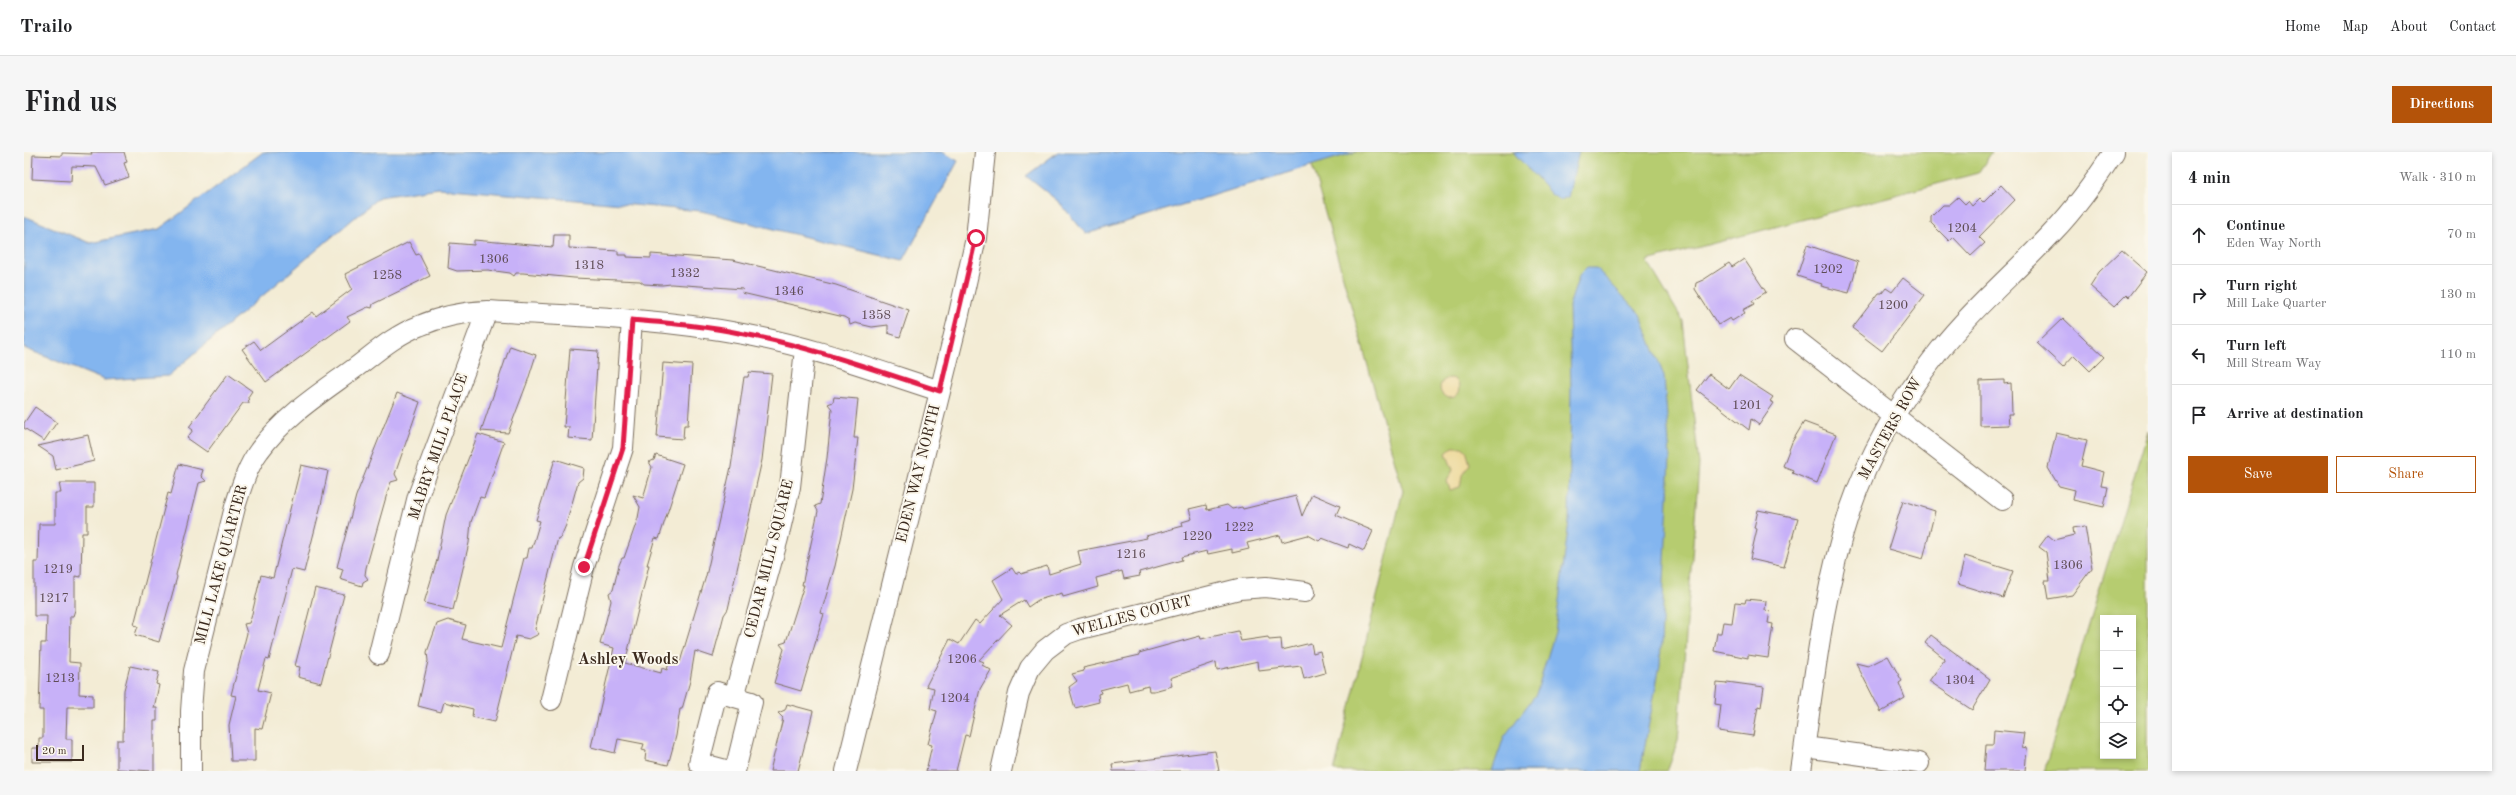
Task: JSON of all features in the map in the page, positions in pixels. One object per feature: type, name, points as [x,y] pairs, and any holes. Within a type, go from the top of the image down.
[{"type":"street","name":"EDEN WAY NORTH","points":[[846,771],[940,391],[976,238],[983,189],[985,152]]},
{"type":"street","name":"MASTERS ROW","points":[[1801,771],[1829,588],[1838,549],[1850,509],[1868,465],[1919,377],[1940,350],[1964,321],[2053,232],[2094,182],[2114,152]]},
{"type":"street","name":"MILL LAKE QUARTER","points":[[191,771],[191,711],[194,671],[235,507],[243,481],[258,452],[280,426],[300,408],[395,338],[417,326],[441,317],[461,312],[487,312],[632,320],[699,326],[744,334],[805,349],[940,391]]},
{"type":"street","name":"MABRY MILL PLACE","points":[[379,654],[418,496],[487,312]]},
{"type":"street","points":[[551,700],[584,567],[623,448],[632,320]]},
{"type":"street","points":[[1795,339],[2002,500]]},
{"type":"street","name":"CEDAR MILL SQUARE","points":[[734,697],[778,538],[790,487],[805,349]]},
{"type":"street","name":"WELLES COURT","points":[[1001,771],[1019,694],[1025,676],[1039,656],[1066,634],[1239,589],[1266,587],[1305,592]]},
{"type":"street","points":[[729,771],[699,763],[717,692],[752,702],[735,771]]},
{"type":"street","points":[[1805,747],[1919,763]]},
{"type":"green space","points":[[1308,152],[1992,152],[1978,173],[1647,261],[1683,321],[1699,465],[1678,741],[1667,771],[1334,771],[1403,491]]},
{"type":"green space","points":[[2148,431],[2148,771],[2044,771]]},
{"type":"sand","points":[[1450,378],[1457,381],[1460,388],[1457,395],[1450,398],[1443,395],[1440,388],[1443,381]]},
{"type":"sand","points":[[1453,447],[1462,447],[1466,450],[1470,464],[1462,475],[1460,487],[1450,490],[1447,481],[1453,470],[1446,453]]},
{"type":"water","points":[[263,152],[942,152],[958,161],[903,261],[701,211],[439,188],[379,197],[168,376],[104,380],[24,348],[24,216],[90,243],[159,229]]},
{"type":"water","points":[[1058,152],[1356,152],[1086,234],[1059,202],[1026,176]]},
{"type":"water","points":[[1513,152],[1579,152],[1568,197],[1560,200],[1551,194]]},
{"type":"water","points":[[1587,268],[1596,268],[1640,314],[1664,376],[1670,458],[1660,665],[1640,771],[1492,771],[1504,737],[1536,694],[1555,632],[1569,521],[1571,388],[1569,306],[1579,276]]},
{"type":"building","points":[[91,152],[124,152],[127,162],[124,163],[129,177],[105,185],[96,167],[72,166],[71,181],[32,179],[33,155],[62,156],[62,153],[92,154]]},
{"type":"building","points":[[2001,185],[2015,200],[1979,237],[1985,243],[1971,256],[1953,237],[1949,241],[1931,223],[1931,217],[1943,205],[1949,205],[1958,197],[1965,204],[1968,201],[1972,206],[1979,199],[1983,203]]},
{"type":"building","points":[[554,235],[569,235],[569,248],[618,251],[618,255],[627,255],[627,257],[651,258],[651,254],[733,260],[836,285],[909,310],[900,337],[888,333],[888,325],[872,327],[855,323],[850,325],[849,320],[844,317],[742,293],[743,289],[671,284],[644,284],[640,281],[574,278],[523,273],[516,273],[514,276],[510,273],[488,270],[457,271],[448,268],[450,243],[474,245],[474,240],[553,247]]},
{"type":"building","points":[[409,242],[416,255],[419,254],[430,276],[373,304],[372,308],[368,307],[347,317],[350,321],[266,382],[242,349],[254,341],[261,350],[313,312],[316,316],[352,289],[345,274]]},
{"type":"building","points":[[1807,245],[1858,262],[1849,293],[1821,286],[1822,284],[1797,276]]},
{"type":"building","points":[[2122,250],[2147,272],[2128,297],[2126,295],[2114,307],[2090,286],[2099,272]]},
{"type":"building","points":[[1744,259],[1766,292],[1752,301],[1754,304],[1743,310],[1745,313],[1732,321],[1730,318],[1718,325],[1695,289],[1696,283],[1729,263],[1732,267]]},
{"type":"building","points":[[1903,278],[1925,295],[1882,351],[1852,328],[1879,293],[1882,293],[1886,288],[1892,292]]},
{"type":"building","points":[[2063,318],[2104,357],[2090,371],[2074,355],[2063,367],[2037,343]]},
{"type":"building","points":[[510,346],[536,355],[527,383],[508,433],[481,431]]},
{"type":"building","points":[[570,349],[598,351],[592,440],[568,438],[569,427],[564,427]]},
{"type":"building","points":[[663,363],[692,365],[688,425],[684,425],[683,439],[657,437]]},
{"type":"building","points":[[749,372],[772,374],[762,460],[728,609],[724,615],[713,657],[695,651],[690,681],[682,709],[680,709],[676,736],[668,765],[645,760],[646,751],[642,750],[644,744],[618,739],[615,753],[591,747],[614,648],[600,644],[611,601],[609,593],[613,590],[619,565],[622,558],[624,558],[638,518],[640,507],[633,495],[643,498],[652,467],[649,462],[654,460],[656,455],[683,464],[659,539],[655,538],[647,565],[649,565],[625,663],[661,673],[662,668],[667,670],[670,659],[680,662],[706,576],[731,467],[744,377],[748,377]]},
{"type":"building","points":[[228,374],[252,391],[248,397],[249,403],[243,403],[207,452],[187,438],[193,430],[189,427]]},
{"type":"building","points":[[1709,374],[1729,389],[1739,375],[1773,397],[1770,401],[1774,403],[1759,425],[1751,419],[1749,430],[1697,390]]},
{"type":"building","points":[[2004,380],[2004,384],[2011,383],[2012,414],[2008,414],[2009,425],[1980,426],[1980,381]]},
{"type":"building","points":[[397,393],[420,402],[395,474],[398,480],[391,482],[388,490],[366,568],[365,575],[368,579],[363,582],[362,586],[340,579],[343,569],[337,567],[356,496]]},
{"type":"building","points":[[834,397],[858,399],[854,438],[858,438],[852,489],[835,566],[821,613],[824,614],[801,691],[774,683],[784,649],[780,644],[786,642],[804,585],[802,585],[818,511],[815,506],[820,504],[827,458],[832,409],[828,404],[833,402]]},
{"type":"building","points":[[35,407],[57,422],[44,441],[24,428],[24,423]]},
{"type":"building","points":[[1804,422],[1836,434],[1817,483],[1792,473],[1793,470],[1783,466],[1792,442]]},
{"type":"building","points":[[2056,433],[2087,440],[2081,466],[2104,472],[2101,486],[2108,487],[2104,507],[2073,500],[2075,490],[2059,486],[2048,468]]},
{"type":"building","points":[[478,434],[504,442],[484,498],[480,497],[471,522],[469,543],[453,610],[424,603],[437,560],[446,515]]},
{"type":"building","points":[[88,435],[94,461],[56,470],[53,456],[38,446]]},
{"type":"building","points":[[555,459],[584,468],[583,478],[578,482],[566,525],[560,539],[558,538],[535,629],[539,634],[529,639],[516,636],[495,722],[472,717],[473,709],[444,702],[441,712],[418,706],[428,661],[427,652],[437,624],[448,620],[466,625],[462,639],[501,648],[524,558],[527,558],[529,548],[532,548],[540,521],[536,520]]},
{"type":"building","points":[[179,464],[203,470],[201,476],[206,481],[199,483],[176,575],[177,577],[159,642],[135,635],[138,626],[134,625],[168,493],[171,494]]},
{"type":"building","points":[[301,465],[328,471],[321,505],[304,572],[292,569],[269,660],[266,659],[258,690],[271,693],[262,729],[255,728],[255,761],[231,761],[229,725],[236,696],[231,695],[247,633],[244,624],[249,623],[251,618],[261,575],[273,578]]},
{"type":"building","points":[[59,483],[94,483],[94,507],[87,507],[87,533],[82,533],[81,577],[75,576],[75,610],[73,616],[70,616],[69,662],[80,663],[79,694],[93,695],[93,707],[67,707],[66,739],[72,739],[72,762],[32,762],[32,748],[39,748],[39,738],[43,738],[43,710],[39,710],[41,643],[46,643],[47,616],[34,616],[34,562],[38,562],[39,524],[55,524],[55,493],[61,493]]},
{"type":"building","points":[[1312,494],[1340,506],[1336,515],[1373,531],[1364,551],[1349,544],[1348,548],[1322,538],[1319,541],[1308,535],[1282,542],[1280,535],[1247,543],[1249,549],[1232,553],[1232,549],[1208,554],[1207,551],[1181,557],[1182,560],[1139,572],[1140,576],[1124,579],[1122,571],[1096,578],[1098,587],[1063,597],[1062,593],[1038,600],[1028,607],[1024,600],[1000,615],[1012,625],[979,660],[984,662],[982,665],[991,670],[980,689],[969,736],[965,735],[956,771],[926,771],[932,745],[928,744],[937,711],[930,709],[934,688],[926,686],[950,639],[959,644],[975,620],[980,624],[1003,599],[993,580],[1012,568],[1016,574],[1019,572],[1021,574],[1047,566],[1049,574],[1081,564],[1078,551],[1147,538],[1146,536],[1183,526],[1182,522],[1192,519],[1189,509],[1206,505],[1207,510],[1227,505],[1232,509],[1242,507],[1243,509],[1296,496],[1302,516]]},
{"type":"building","points":[[1903,501],[1935,511],[1923,559],[1888,549]]},
{"type":"building","points":[[1758,510],[1798,518],[1784,567],[1750,559],[1757,529],[1754,528]]},
{"type":"building","points":[[2085,526],[2092,568],[2072,595],[2048,599],[2045,581],[2050,581],[2046,552],[2039,547],[2048,535],[2054,540],[2074,535],[2073,528]]},
{"type":"building","points":[[1965,556],[2013,571],[2003,598],[1958,584]]},
{"type":"building","points":[[315,588],[344,595],[321,683],[298,677],[300,667],[295,666]]},
{"type":"building","points":[[1746,599],[1766,601],[1765,610],[1770,611],[1768,623],[1773,624],[1768,658],[1748,655],[1748,658],[1714,651],[1717,633],[1721,633],[1723,622],[1732,623],[1735,602],[1745,603]]},
{"type":"building","points":[[1238,631],[1241,641],[1268,637],[1269,640],[1281,639],[1282,650],[1311,643],[1313,653],[1320,651],[1325,673],[1304,679],[1301,666],[1259,671],[1258,661],[1217,670],[1216,662],[1170,678],[1172,686],[1154,691],[1149,691],[1148,686],[1129,691],[1127,683],[1100,690],[1101,693],[1098,694],[1099,702],[1075,708],[1069,687],[1077,681],[1072,674],[1084,671],[1083,668],[1140,655],[1139,653],[1200,636],[1201,639]]},
{"type":"building","points":[[1931,635],[1990,679],[1972,710],[1929,681],[1945,659],[1925,643]]},
{"type":"building","points":[[1888,656],[1902,681],[1899,683],[1905,698],[1881,712],[1856,663],[1868,666]]},
{"type":"building","points":[[130,666],[159,672],[156,684],[159,685],[154,708],[157,708],[157,721],[154,721],[154,771],[117,769],[117,740],[123,740],[124,690]]},
{"type":"building","points":[[1727,682],[1764,687],[1761,707],[1758,706],[1753,736],[1718,731],[1721,705],[1715,704],[1717,683],[1727,684]]},
{"type":"building","points":[[787,704],[813,711],[807,736],[798,771],[770,771],[783,718],[778,713],[785,710]]},
{"type":"building","points":[[1994,730],[2024,733],[2022,747],[2027,748],[2025,771],[1984,771],[1986,745],[1993,745]]},
{"type":"building","points":[[1215,751],[1219,771],[1113,771],[1112,764]]},
{"type":"district","name":"Ashley Woods","points":[[628,660]]},
{"type":"route","points":[[584,567],[623,448],[632,320],[699,326],[744,334],[821,353],[940,391],[976,238]]}]
